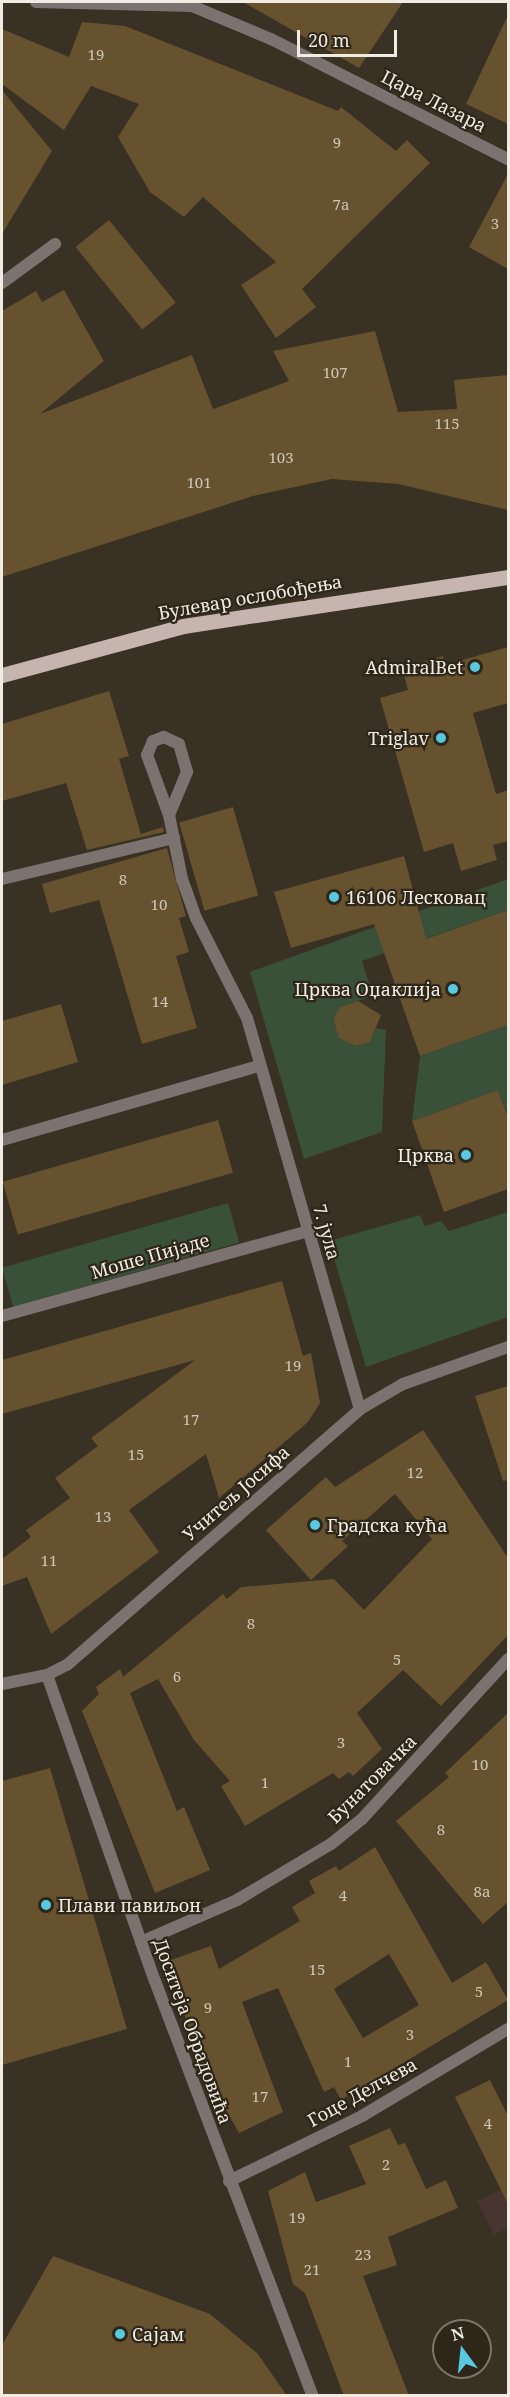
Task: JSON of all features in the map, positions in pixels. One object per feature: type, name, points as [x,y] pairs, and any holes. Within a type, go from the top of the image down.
[{"type":"main road","name":"Булевар ослобођења","points":[[2,675],[183,626],[508,577]]},
{"type":"street","name":"Цара Лазара","points":[[36,2],[193,4],[271,39],[508,159]]},
{"type":"street","points":[[2,283],[56,244]]},
{"type":"street","name":"7. јула","points":[[169,815],[187,772],[179,744],[164,737],[153,741],[147,755],[169,815],[195,918],[247,1018],[258,1066],[360,1409]]},
{"type":"street","points":[[2,879],[174,838]]},
{"type":"street","points":[[2,1140],[258,1066]]},
{"type":"street","name":"Моше Пијаде","points":[[2,1316],[308,1231]]},
{"type":"street","name":"Учитељ Јосифа","points":[[2,1684],[47,1675],[67,1665],[360,1409],[403,1384],[508,1347]]},
{"type":"street","name":"Бунатовачка","points":[[141,1942],[237,1900],[331,1844],[362,1819],[508,1659]]},
{"type":"street","name":"Доситеја Обрадовића","points":[[47,1675],[141,1942],[313,2396]]},
{"type":"street","name":"Гоце Делчева","points":[[230,2181],[362,2116],[508,2029]]},
{"type":"shaded area","points":[[508,2186],[508,2228],[494,2235],[477,2201]]},
{"type":"green space","points":[[508,879],[508,910],[362,961],[373,996],[340,1007],[333,1020],[340,1038],[356,1046],[370,1042],[376,1028],[386,1030],[382,1132],[304,1159],[250,972]]},
{"type":"green space","points":[[508,1025],[508,1115],[498,1090],[412,1121],[420,1056]]},
{"type":"green space","points":[[228,1203],[239,1242],[13,1307],[2,1268]]},
{"type":"green space","points":[[508,1212],[508,1317],[366,1367],[329,1241],[420,1215],[425,1226],[441,1221],[449,1231]]},
{"type":"building","points":[[243,2],[403,2],[359,68]]},
{"type":"building","points":[[508,15],[508,124],[466,104]]},
{"type":"building","points":[[82,22],[125,26],[338,111],[341,107],[396,151],[407,140],[430,163],[302,289],[316,307],[276,338],[241,285],[276,262],[203,197],[184,217],[150,192],[118,137],[139,104],[91,86],[64,130],[2,84],[2,29],[69,57]]},
{"type":"building","points":[[2,90],[52,151],[2,234]]},
{"type":"building","points":[[508,174],[508,269],[469,247]]},
{"type":"building","points":[[109,220],[176,302],[142,329],[76,247]]},
{"type":"building","points":[[64,290],[104,361],[40,414],[192,355],[213,409],[289,381],[273,351],[375,331],[398,412],[457,409],[454,380],[508,375],[508,510],[398,484],[332,479],[253,496],[2,577],[2,311],[36,291],[42,302]]},
{"type":"building","points":[[508,647],[508,703],[473,713],[496,794],[508,790],[508,841],[493,845],[497,860],[461,871],[453,843],[424,852],[380,698],[408,690],[402,668],[443,656],[445,665]]},
{"type":"building","points":[[109,691],[129,756],[119,759],[141,834],[163,827],[164,832],[87,850],[66,783],[2,801],[2,724]]},
{"type":"building","points":[[233,807],[258,895],[205,911],[179,822]]},
{"type":"building","points":[[167,848],[186,916],[179,918],[189,952],[176,956],[197,1028],[142,1044],[99,900],[50,913],[42,884]]},
{"type":"building","points":[[404,856],[426,939],[508,910],[508,1025],[420,1056],[374,924],[291,948],[274,892]]},
{"type":"building","points":[[358,1001],[381,1015],[370,1042],[356,1046],[339,1038],[333,1019],[340,1007]]},
{"type":"building","points":[[61,1004],[78,1062],[2,1085],[2,1021]]},
{"type":"building","name":"Црква","points":[[498,1090],[508,1117],[508,1189],[444,1212],[412,1121]]},
{"type":"building","points":[[218,1120],[233,1173],[18,1235],[3,1182]]},
{"type":"building","points":[[282,1281],[303,1356],[311,1353],[320,1403],[308,1422],[219,1498],[206,1454],[129,1510],[159,1552],[51,1634],[27,1577],[2,1586],[2,1559],[31,1537],[26,1530],[70,1498],[55,1478],[98,1446],[91,1438],[195,1360],[2,1414],[2,1360]]},
{"type":"building","points":[[508,1386],[508,1480],[503,1481],[475,1396]]},
{"type":"building","points":[[423,1430],[508,1558],[508,1635],[441,1706],[403,1670],[357,1713],[382,1749],[353,1776],[349,1772],[339,1779],[333,1773],[245,1826],[221,1786],[230,1781],[194,1740],[158,1679],[130,1693],[177,1811],[184,1807],[210,1870],[155,1893],[82,1711],[99,1694],[96,1687],[120,1669],[123,1677],[223,1594],[227,1599],[241,1587],[334,1579],[364,1610],[432,1539],[395,1494],[342,1541],[348,1546],[311,1580],[266,1530],[326,1477],[335,1487]]},
{"type":"building","points":[[508,1713],[508,1902],[483,1924],[396,1821],[449,1777],[445,1773]]},
{"type":"building","name":"Плави павиљон","points":[[50,1768],[127,2029],[2,2065],[2,1781]]},
{"type":"building","points":[[375,1847],[452,1983],[486,1962],[508,2000],[341,2100],[334,2087],[324,2092],[278,1988],[242,2002],[283,2112],[239,2133],[205,2071],[165,1962],[211,1946],[219,1969],[300,1921],[292,1907],[315,1893],[309,1881],[336,1866],[339,1871]],"holes":[[[389,1954],[419,2005],[363,2038],[334,1989]]]},
{"type":"building","points":[[490,2080],[508,2116],[508,2204],[455,2097]]},
{"type":"building","points":[[390,2128],[398,2145],[405,2143],[426,2189],[446,2180],[458,2208],[388,2237],[397,2265],[363,2276],[409,2396],[344,2396],[305,2293],[293,2284],[268,2191],[305,2172],[316,2202],[366,2184],[349,2146]]},
{"type":"building","name":"Сајам","points":[[53,2256],[210,2314],[258,2354],[287,2396],[2,2396],[2,2345]]},
{"type":"place","name":"AdmiralBet","points":[[475,667]]},
{"type":"place","name":"Triglav","points":[[441,738]]},
{"type":"place","name":"16106 Лесковац","points":[[334,897]]},
{"type":"place","name":"Црква Оџаклија","points":[[453,989]]},
{"type":"place","name":"Црква","points":[[466,1155]]},
{"type":"place","name":"Градска кућа","points":[[315,1525]]},
{"type":"place","name":"Плави павиљон","points":[[46,1905]]},
{"type":"place","name":"Сајам","points":[[120,2334]]}]
